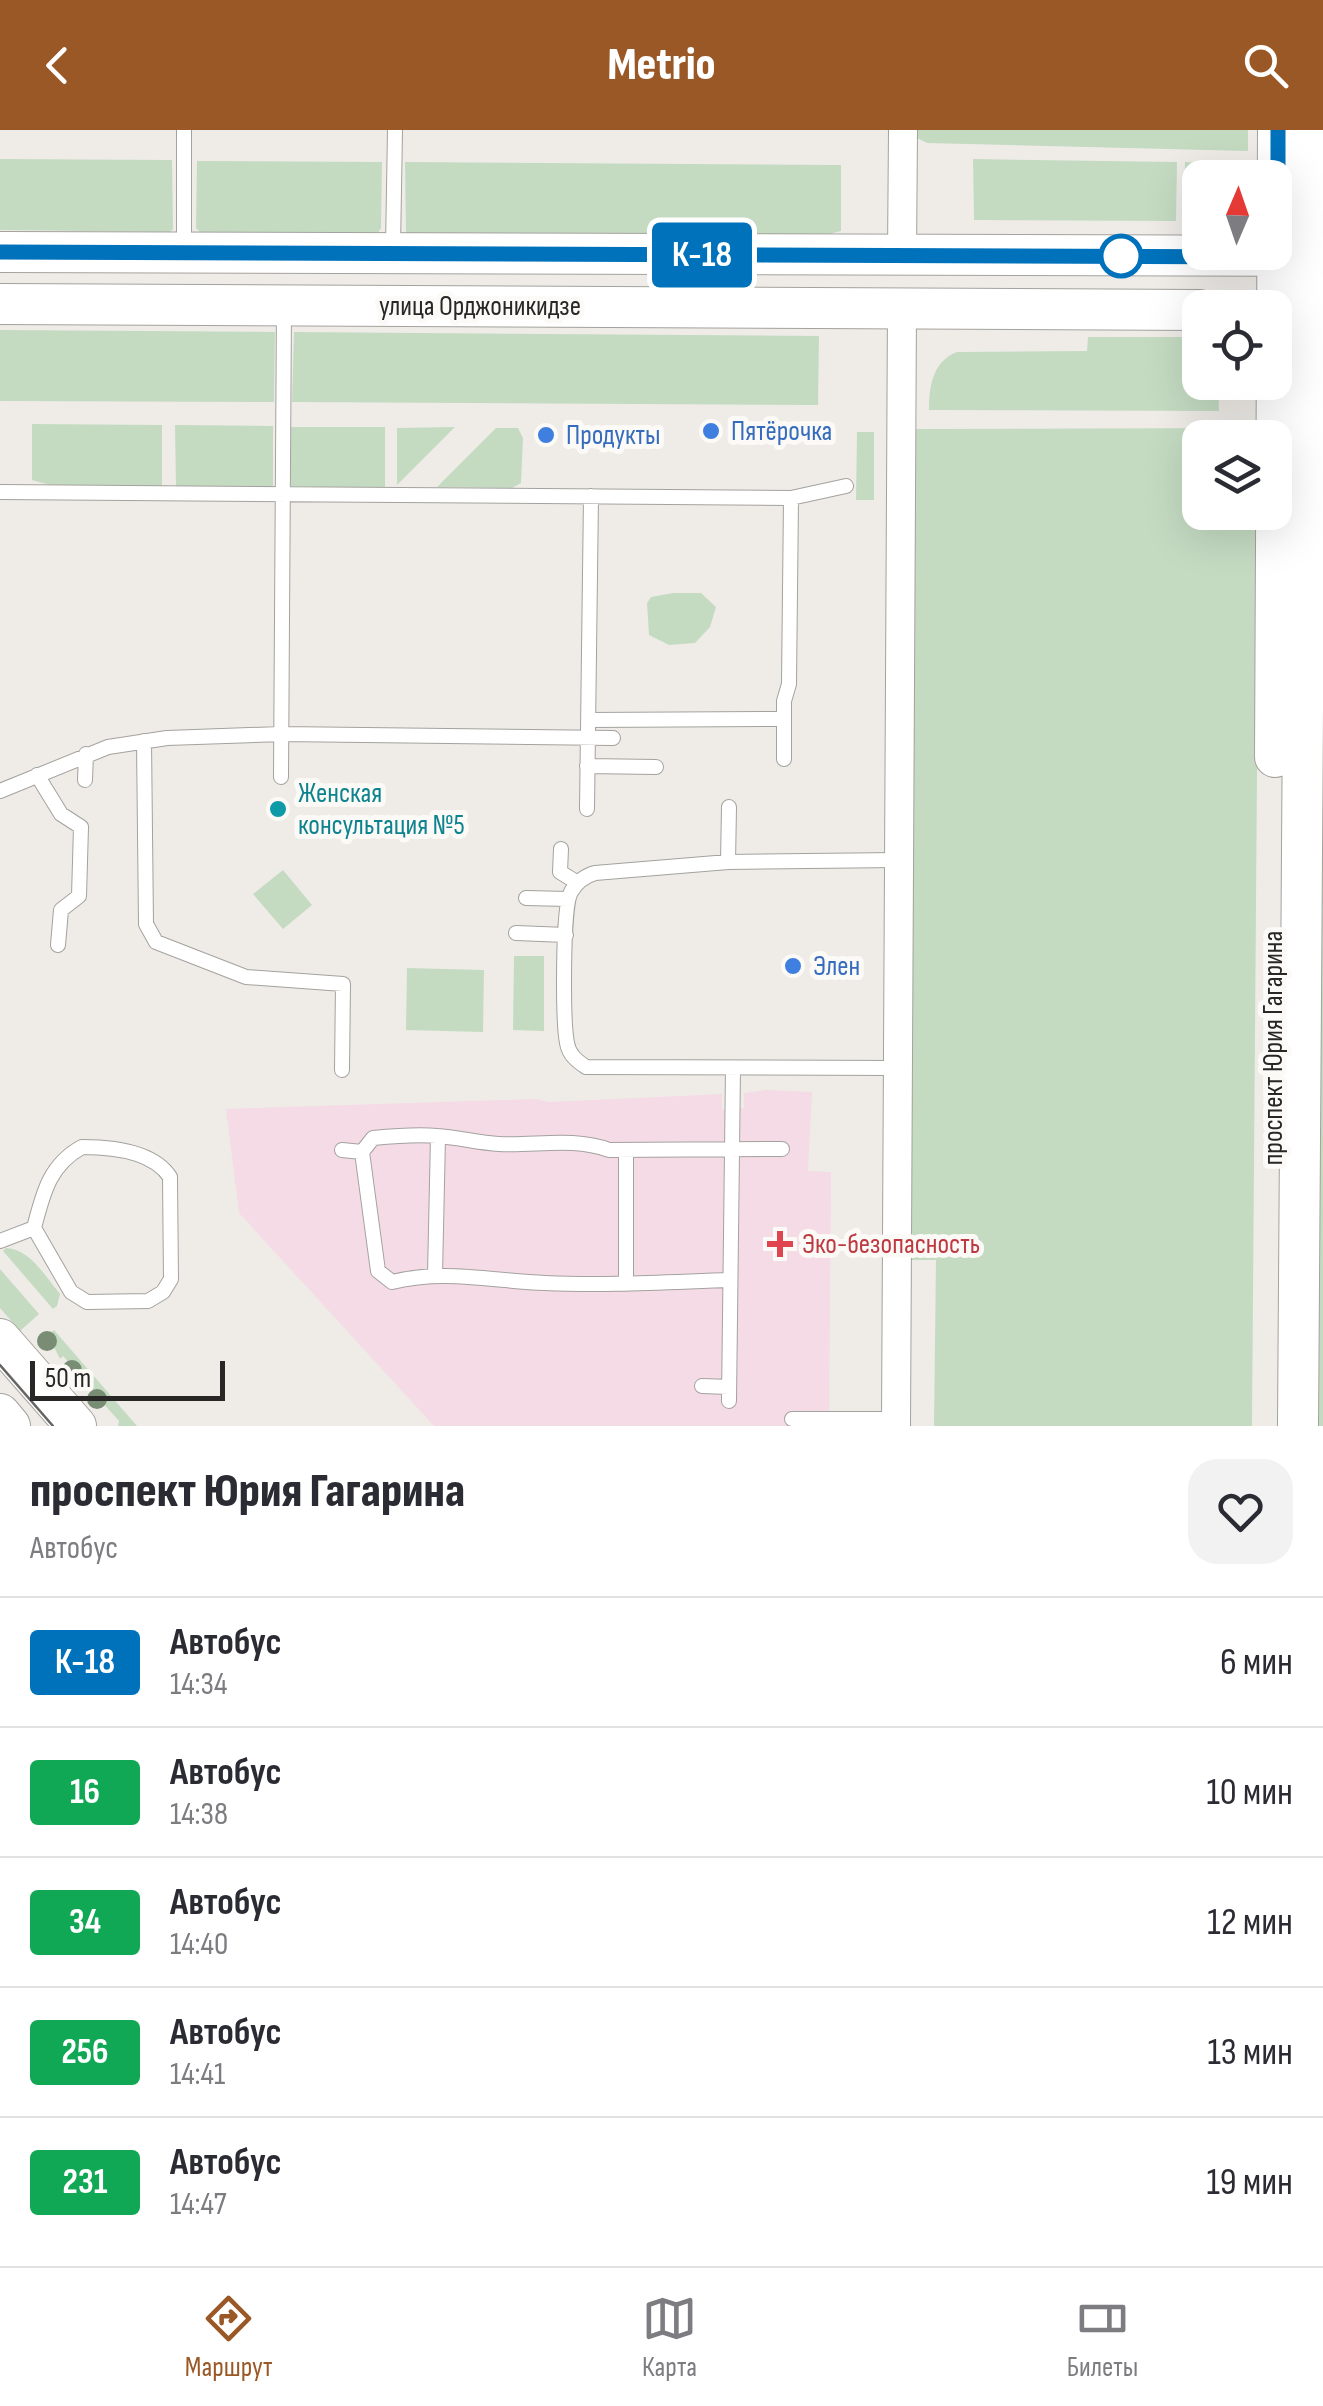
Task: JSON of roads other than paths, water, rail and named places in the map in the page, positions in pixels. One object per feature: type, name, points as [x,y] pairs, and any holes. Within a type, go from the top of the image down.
[{"type":"main road","name":"проспект Юрия Гагарина","points":[[1278,130],[1305,256]]},
{"type":"main road","name":"проспект Юрия Гагарина","points":[[1271,1426],[1297,310],[1314,130]]},
{"type":"main road","name":"улица Орджоникидзе","points":[[0,252],[1305,256]]},
{"type":"main road","name":"улица Орджоникидзе","points":[[0,304],[1182,310]]},
{"type":"main road","name":"проспект Юрия Гагарина","points":[[1297,310],[1317,658],[1303,708],[1298,1426]]},
{"type":"main road","points":[[0,1339],[76,1426]]},
{"type":"main road","points":[[0,1414],[10,1426]]},
{"type":"street","points":[[902,255],[903,130]]},
{"type":"street","points":[[896,1422],[902,308]]},
{"type":"lane","points":[[184,130],[184,253]]},
{"type":"lane","points":[[393,254],[395,130]]},
{"type":"lane","points":[[281,777],[284,306]]},
{"type":"lane","points":[[0,492],[791,498],[846,486]]},
{"type":"lane","points":[[587,808],[591,496]]},
{"type":"lane","points":[[784,759],[791,498]]},
{"type":"lane","points":[[588,720],[784,719]]},
{"type":"lane","points":[[0,790],[86,754],[144,741],[281,734],[614,738]]},
{"type":"lane","points":[[144,741],[146,924],[156,942],[246,977],[343,984],[342,1070]]},
{"type":"lane","points":[[86,754],[86,780]]},
{"type":"lane","points":[[587,766],[656,767]]},
{"type":"lane","points":[[37,774],[62,814],[81,826],[78,896],[62,910],[58,945]]},
{"type":"lane","points":[[728,862],[729,808]]},
{"type":"lane","points":[[560,849],[560,872],[578,883]]},
{"type":"lane","points":[[898,860],[728,862],[595,873],[578,883],[568,899],[566,935],[566,1038],[578,1062],[596,1068],[898,1068]]},
{"type":"lane","points":[[526,898],[568,899]]},
{"type":"lane","points":[[516,934],[566,935]]},
{"type":"lane","points":[[702,1386],[729,1394],[733,1068]]},
{"type":"lane","points":[[730,1280],[543,1283],[435,1274],[392,1282],[378,1271],[362,1152],[374,1138],[438,1136],[501,1144],[560,1142],[626,1150],[782,1149]]},
{"type":"lane","points":[[435,1274],[438,1136]]},
{"type":"lane","points":[[100,1147],[144,1156],[170,1176],[170,1279],[163,1292],[148,1301],[87,1302],[71,1292],[34,1228],[46,1184],[65,1156],[82,1148],[100,1147]]},
{"type":"lane","points":[[342,1150],[362,1152]]},
{"type":"lane","points":[[626,1150],[626,1283]]},
{"type":"lane","points":[[0,1241],[34,1228]]},
{"type":"lane","points":[[792,1419],[896,1422]]},
{"type":"tram line","points":[[0,1365],[53,1426]]},
{"type":"place","name":"Пятёрочка","points":[[711,431]]},
{"type":"place","name":"Продукты","points":[[546,435]]},
{"type":"place","name":"Женская консультация №5","points":[[278,809]]},
{"type":"place","name":"Элен","points":[[793,966]]},
{"type":"place","name":"Эко-безопасность","points":[[780,1244]]}]
